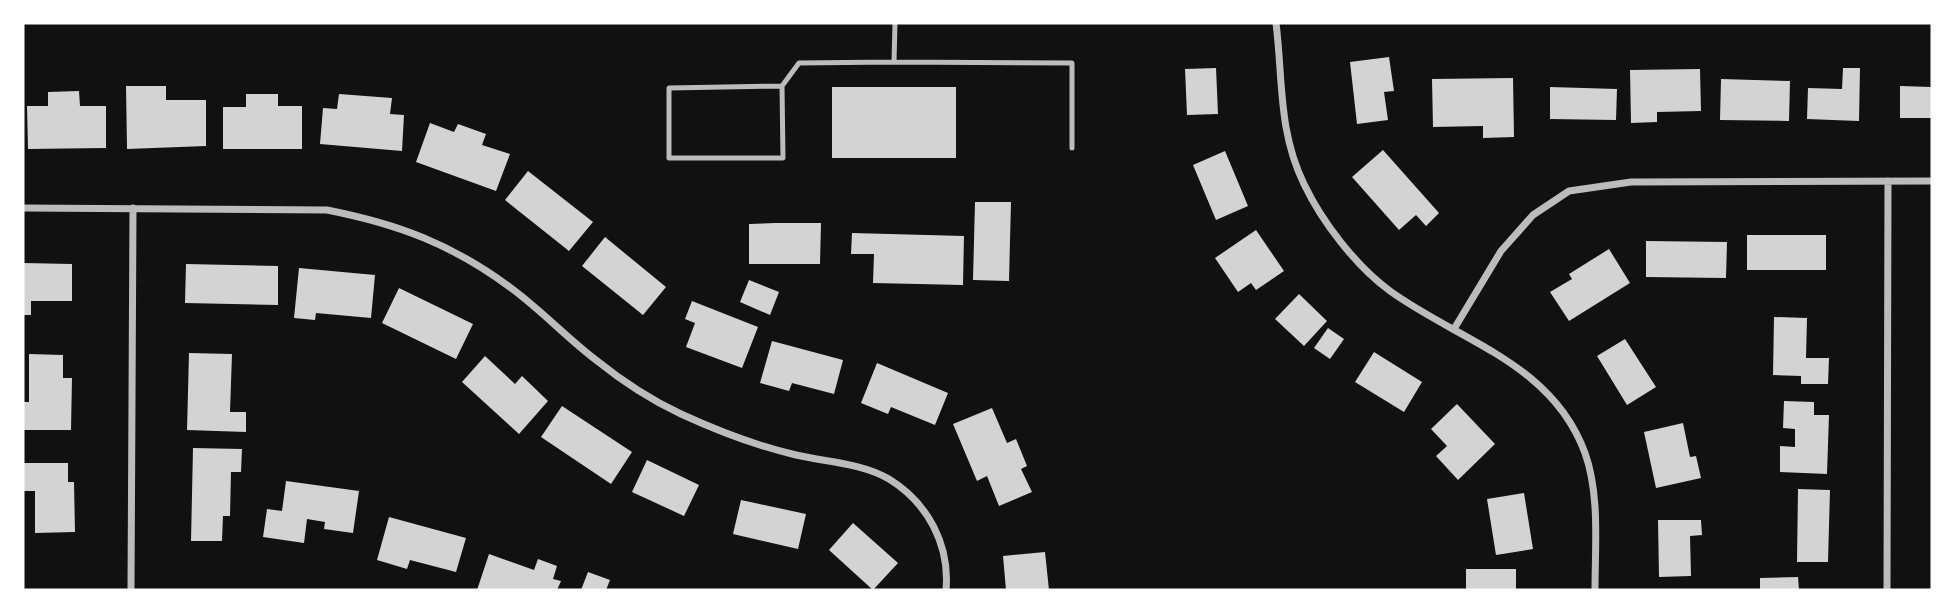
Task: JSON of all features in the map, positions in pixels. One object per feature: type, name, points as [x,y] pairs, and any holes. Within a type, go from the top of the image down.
[{"type":"street","points":[[1276,23],[1280,86],[1294,160],[1314,203],[1329,227],[1374,279],[1454,330],[1511,362],[1544,388],[1568,416],[1586,455],[1594,500],[1595,590]]},
{"type":"street","points":[[1887,590],[1888,181]]},
{"type":"street","points":[[1454,330],[1501,251],[1533,215],[1569,191],[1631,182],[1932,181]]},
{"type":"street","points":[[23,208],[327,210],[371,219],[425,237],[470,260],[512,288],[595,360],[635,388],[680,413],[733,436],[794,455],[852,465],[888,478],[918,502],[939,534],[948,572],[946,590]]},
{"type":"street","points":[[131,590],[132,208]]},
{"type":"lane","points":[[894,62],[895,23]]},
{"type":"lane","points":[[782,86],[669,88],[669,158],[783,158],[782,86],[799,64],[1072,63],[1072,148]]},
{"type":"building","points":[[1389,57],[1394,91],[1384,92],[1388,120],[1357,124],[1350,62]]},
{"type":"building","points":[[1216,68],[1218,114],[1187,115],[1185,69]]},
{"type":"building","points":[[1843,68],[1860,68],[1859,121],[1807,119],[1808,88],[1842,89]]},
{"type":"building","points":[[1700,69],[1701,111],[1657,112],[1657,122],[1631,123],[1630,70]]},
{"type":"building","points":[[1513,78],[1514,137],[1483,138],[1483,126],[1433,127],[1432,79]]},
{"type":"building","points":[[1721,79],[1790,81],[1789,121],[1720,120]]},
{"type":"building","points":[[126,86],[166,86],[166,100],[206,100],[206,146],[127,149]]},
{"type":"building","points":[[1900,86],[1932,87],[1932,118],[1900,118]]},
{"type":"building","points":[[832,87],[956,87],[956,158],[832,158]]},
{"type":"building","points":[[1550,87],[1617,89],[1616,120],[1550,119]]},
{"type":"building","points":[[79,91],[80,106],[106,106],[106,148],[28,149],[27,106],[48,106],[48,92]]},
{"type":"building","points":[[246,94],[278,94],[278,106],[302,106],[302,149],[223,149],[223,107],[246,107]]},
{"type":"building","points":[[339,94],[392,98],[390,114],[404,115],[402,151],[320,144],[323,108],[337,109]]},
{"type":"building","points":[[430,123],[454,132],[458,124],[486,134],[482,145],[510,154],[496,191],[416,162]]},
{"type":"building","points":[[1383,150],[1439,213],[1426,226],[1416,215],[1399,230],[1352,177]]},
{"type":"building","points":[[1225,151],[1248,206],[1216,220],[1193,165]]},
{"type":"building","points":[[528,171],[593,222],[569,251],[505,200]]},
{"type":"building","points":[[975,202],[1011,202],[1009,281],[973,280]]},
{"type":"building","points":[[821,223],[820,264],[749,264],[749,224]]},
{"type":"building","points":[[1256,230],[1284,271],[1256,290],[1251,283],[1238,292],[1215,258]]},
{"type":"building","points":[[852,233],[964,236],[963,285],[873,283],[874,254],[851,254]]},
{"type":"building","points":[[1747,235],[1826,235],[1826,270],[1747,270]]},
{"type":"building","points":[[605,237],[666,287],[643,315],[582,266]]},
{"type":"building","points":[[1646,241],[1727,242],[1726,278],[1646,277]]},
{"type":"building","points":[[1609,249],[1630,283],[1569,321],[1550,292],[1572,279],[1569,274]]},
{"type":"building","points":[[23,263],[72,264],[72,301],[31,301],[31,315],[23,315]]},
{"type":"building","points":[[186,264],[278,266],[278,305],[185,303]]},
{"type":"building","points":[[299,268],[375,275],[371,318],[316,313],[315,320],[294,318]]},
{"type":"building","points":[[749,280],[779,292],[770,315],[740,302]]},
{"type":"building","points":[[399,288],[473,324],[456,359],[382,323]]},
{"type":"building","points":[[1299,294],[1327,321],[1304,346],[1275,319]]},
{"type":"building","points":[[692,301],[758,327],[742,368],[686,347],[695,323],[685,319]]},
{"type":"building","points":[[1774,317],[1807,318],[1806,358],[1829,358],[1828,384],[1801,384],[1801,376],[1773,375]]},
{"type":"building","points":[[1328,328],[1344,339],[1330,359],[1314,348]]},
{"type":"building","points":[[1625,339],[1656,387],[1627,405],[1597,356]]},
{"type":"building","points":[[772,341],[843,360],[834,394],[792,383],[789,391],[760,383]]},
{"type":"building","points":[[1374,352],[1422,382],[1404,412],[1355,382]]},
{"type":"building","points":[[189,353],[232,354],[230,412],[246,412],[246,432],[187,430]]},
{"type":"building","points":[[29,354],[63,355],[63,378],[72,378],[71,430],[23,430],[23,402],[29,402]]},
{"type":"building","points":[[485,356],[515,384],[522,376],[548,401],[519,434],[462,382]]},
{"type":"building","points":[[877,363],[948,393],[935,425],[891,407],[888,414],[861,403]]},
{"type":"building","points":[[1784,401],[1814,402],[1814,415],[1829,415],[1827,474],[1780,472],[1780,446],[1795,447],[1795,429],[1783,428]]},
{"type":"building","points":[[1457,404],[1495,444],[1458,480],[1436,456],[1447,446],[1431,429]]},
{"type":"building","points":[[562,406],[632,452],[611,484],[541,437]]},
{"type":"building","points":[[992,408],[1007,443],[1016,439],[1027,466],[1021,469],[1032,492],[999,506],[987,476],[977,481],[953,424]]},
{"type":"building","points":[[1683,423],[1690,457],[1696,456],[1701,478],[1656,488],[1644,432]]},
{"type":"building","points":[[193,448],[242,449],[241,472],[231,472],[230,516],[223,516],[222,541],[191,541]]},
{"type":"building","points":[[647,460],[699,485],[684,516],[632,492]]},
{"type":"building","points":[[23,463],[68,463],[68,482],[74,482],[75,532],[35,533],[35,491],[23,491]]},
{"type":"building","points":[[286,481],[359,491],[353,533],[324,529],[325,522],[307,519],[304,543],[263,537],[267,509],[282,511]]},
{"type":"building","points":[[1798,489],[1830,490],[1828,562],[1797,562]]},
{"type":"building","points":[[1524,493],[1533,549],[1496,555],[1487,499]]},
{"type":"building","points":[[741,500],[806,514],[798,549],[733,534]]},
{"type":"building","points":[[389,517],[466,538],[456,572],[410,560],[407,569],[377,560]]},
{"type":"building","points":[[1658,520],[1701,520],[1702,535],[1690,536],[1691,576],[1659,577]]},
{"type":"building","points":[[853,523],[898,563],[873,590],[829,550]]},
{"type":"building","points":[[1045,552],[1049,590],[1006,590],[1003,556]]},
{"type":"building","points":[[489,554],[534,570],[538,559],[557,566],[553,579],[561,581],[557,590],[477,590]]},
{"type":"building","points":[[1466,569],[1516,569],[1516,590],[1466,590]]},
{"type":"building","points":[[588,572],[610,580],[606,590],[581,590]]},
{"type":"building","points":[[1798,577],[1799,590],[1760,590],[1760,578]]}]
